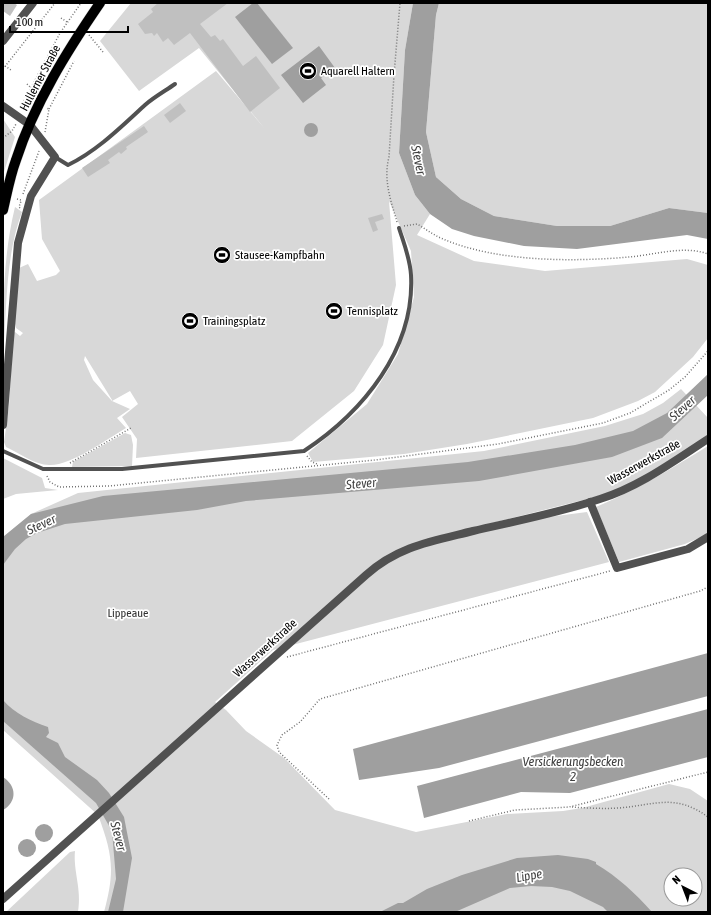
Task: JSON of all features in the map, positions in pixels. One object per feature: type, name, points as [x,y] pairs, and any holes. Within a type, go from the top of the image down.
[{"type":"main road","name":"Hullerner Straße","points":[[3,210],[16,160],[30,125],[67,54],[100,3]]},
{"type":"street","points":[[3,41],[33,3]]},
{"type":"street","name":"Hullerner Straße","points":[[3,106],[30,125]]},
{"type":"street","points":[[3,425],[18,243],[31,196],[55,157],[30,125]]},
{"type":"street","name":"Wasserwerkstraße","points":[[3,899],[372,568],[398,552],[418,545],[590,502],[636,484],[708,439]]},
{"type":"street","points":[[590,502],[617,568],[688,549],[708,537]]},
{"type":"lane","points":[[55,157],[68,165],[79,160],[124,125],[148,103],[175,84]]},
{"type":"lane","points":[[3,451],[43,468],[122,469],[304,451],[314,444],[362,401],[375,386],[396,350],[406,322],[411,293],[408,253],[399,228]]},
{"type":"path","points":[[3,69],[55,3]]},
{"type":"path","points":[[3,138],[12,131],[20,118],[25,109],[23,107],[24,102],[31,88],[67,22],[81,3]]},
{"type":"path","points":[[400,3],[389,157],[386,167],[387,186],[399,228],[408,224],[417,224],[440,238],[480,251],[555,260],[593,260],[683,251],[708,254]]},
{"type":"path","points":[[61,18],[67,22]]},
{"type":"path","points":[[88,34],[103,52]]},
{"type":"path","points":[[23,192],[43,142],[49,109],[77,54]]},
{"type":"path","points":[[42,60],[45,63]]},
{"type":"path","points":[[5,66],[11,70]]},
{"type":"path","points":[[27,84],[31,88]]},
{"type":"path","points":[[40,104],[49,109]]},
{"type":"path","points":[[17,199],[21,200],[19,207]]},
{"type":"path","points":[[43,468],[50,482],[59,487],[156,482],[461,450],[603,423],[630,413],[669,390],[685,377],[708,351]]},
{"type":"path","points":[[59,469],[131,428]]},
{"type":"path","points":[[304,451],[312,462],[319,465]]},
{"type":"path","points":[[274,656],[278,659],[617,568]]},
{"type":"path","points":[[329,799],[279,752],[277,745],[282,735],[300,722],[320,699],[708,587]]},
{"type":"path","points":[[569,807],[708,772]]},
{"type":"path","points":[[469,821],[515,810],[569,807],[619,808],[659,802],[673,802],[690,807],[708,817]]},
{"type":"green space","points":[[131,3],[413,3],[405,50],[399,153],[415,195],[430,214],[417,235],[474,261],[545,271],[687,259],[708,265],[708,338],[693,357],[655,392],[638,401],[593,418],[467,444],[404,454],[313,462],[308,453],[367,404],[398,354],[414,297],[411,251],[389,201],[396,285],[383,345],[354,391],[292,441],[136,458],[137,439],[122,417],[138,404],[130,391],[112,401],[130,409],[117,418],[126,428],[89,451],[68,461],[49,465],[38,463],[27,458],[6,447],[4,442],[9,406],[13,333],[15,332],[20,336],[23,333],[16,328],[14,319],[19,268],[28,264],[37,281],[56,275],[60,271],[42,239],[39,200],[216,71],[265,129],[199,48],[139,91],[100,41]],"holes":[[[85,356],[112,401],[93,380],[84,360]]]},
{"type":"green space","points":[[439,3],[708,3],[708,213],[669,208],[610,226],[557,226],[494,216],[461,199],[436,177],[426,132],[436,15]]},
{"type":"green space","points":[[3,119],[15,137],[3,175]]},
{"type":"green space","points":[[15,207],[22,212],[12,247],[6,302],[3,356],[6,262]]},
{"type":"green space","name":"Lippeaue","points":[[681,389],[708,418],[708,436],[638,480],[603,495],[480,526],[587,512],[609,562],[273,650],[215,702],[226,710],[246,731],[284,758],[335,810],[416,832],[507,814],[563,811],[582,808],[669,784],[690,789],[708,801],[708,912],[104,912],[110,885],[111,863],[107,841],[98,815],[3,730],[3,537],[31,514],[78,493],[484,451],[605,426],[643,414],[663,403]]},
{"type":"green space","points":[[125,433],[131,435],[133,445],[132,466],[72,467],[73,462]]},
{"type":"green space","points":[[708,446],[708,534],[685,544],[619,562],[596,507],[653,479]]},
{"type":"green space","points":[[3,458],[42,478],[45,488],[58,490],[16,494],[3,499]]},
{"type":"green space","points":[[75,851],[75,866],[79,896],[78,912],[6,912],[70,852]]},
{"type":"water","points":[[253,3],[257,3],[293,48],[272,64],[235,17]]},
{"type":"water","name":"Stever","points":[[413,3],[439,3],[436,15],[426,132],[436,177],[461,199],[494,216],[557,226],[610,226],[669,208],[708,213],[708,239],[687,235],[577,249],[524,246],[474,236],[452,229],[430,214],[415,195],[399,153],[405,50]]},
{"type":"water","name":"Aquarell Haltern","points":[[319,46],[335,68],[321,78],[326,85],[303,103],[281,75]]},
{"type":"water","points":[[308,123],[314,123],[318,127],[318,133],[314,137],[308,137],[304,133],[304,127]]},
{"type":"water","name":"Stever","points":[[708,374],[708,395],[662,438],[612,457],[479,481],[246,501],[197,510],[65,524],[37,533],[26,539],[15,549],[3,565],[3,537],[31,514],[103,496],[468,462],[575,445],[633,431],[667,413]]},
{"type":"water","points":[[708,653],[708,696],[439,768],[359,780],[353,749]]},
{"type":"water","name":"Stever","points":[[3,700],[24,716],[48,727],[49,733],[46,737],[58,743],[65,757],[97,780],[109,793],[124,817],[132,858],[123,912],[108,912],[116,879],[112,831],[96,803],[3,721]]},
{"type":"water","name":"Versickerungsbecken 2","points":[[708,709],[708,757],[570,793],[521,792],[424,818],[417,786]]},
{"type":"water","points":[[3,777],[11,785],[14,794],[11,803],[3,810]]},
{"type":"water","points":[[44,824],[50,827],[53,833],[50,839],[44,842],[38,839],[35,833],[38,827]]},
{"type":"water","points":[[27,839],[33,842],[36,848],[33,854],[27,857],[21,854],[18,848],[21,842]]},
{"type":"water","name":"Lippe","points":[[558,855],[588,859],[596,862],[596,864],[612,874],[626,886],[652,912],[608,912],[603,907],[570,891],[552,887],[531,886],[510,888],[455,912],[380,912],[398,903],[403,903],[427,889],[462,875],[517,858]]},
{"type":"building","points":[[3,3],[14,3],[17,5],[10,16],[3,11]]},
{"type":"building","points":[[158,3],[228,3],[200,24],[211,37],[215,35],[220,41],[223,39],[243,66],[256,56],[280,88],[250,112],[190,33],[174,45],[168,38],[163,42],[157,33],[154,36],[152,33],[145,34],[138,24],[153,12],[151,9]]},
{"type":"building","points":[[180,103],[186,111],[170,123],[164,115]]},
{"type":"building","points":[[144,126],[148,132],[126,147],[127,149],[121,154],[119,152],[108,160],[110,163],[88,177],[82,168]]},
{"type":"building","points":[[382,214],[384,219],[375,222],[378,230],[373,232],[368,218]]},
{"type":"place","name":"Aquarell Haltern","points":[[308,71]]},
{"type":"place","name":"Stausee-Kampfbahn","points":[[222,255]]},
{"type":"place","name":"Tennisplatz","points":[[334,311]]},
{"type":"place","name":"Trainingsplatz","points":[[190,321]]}]
